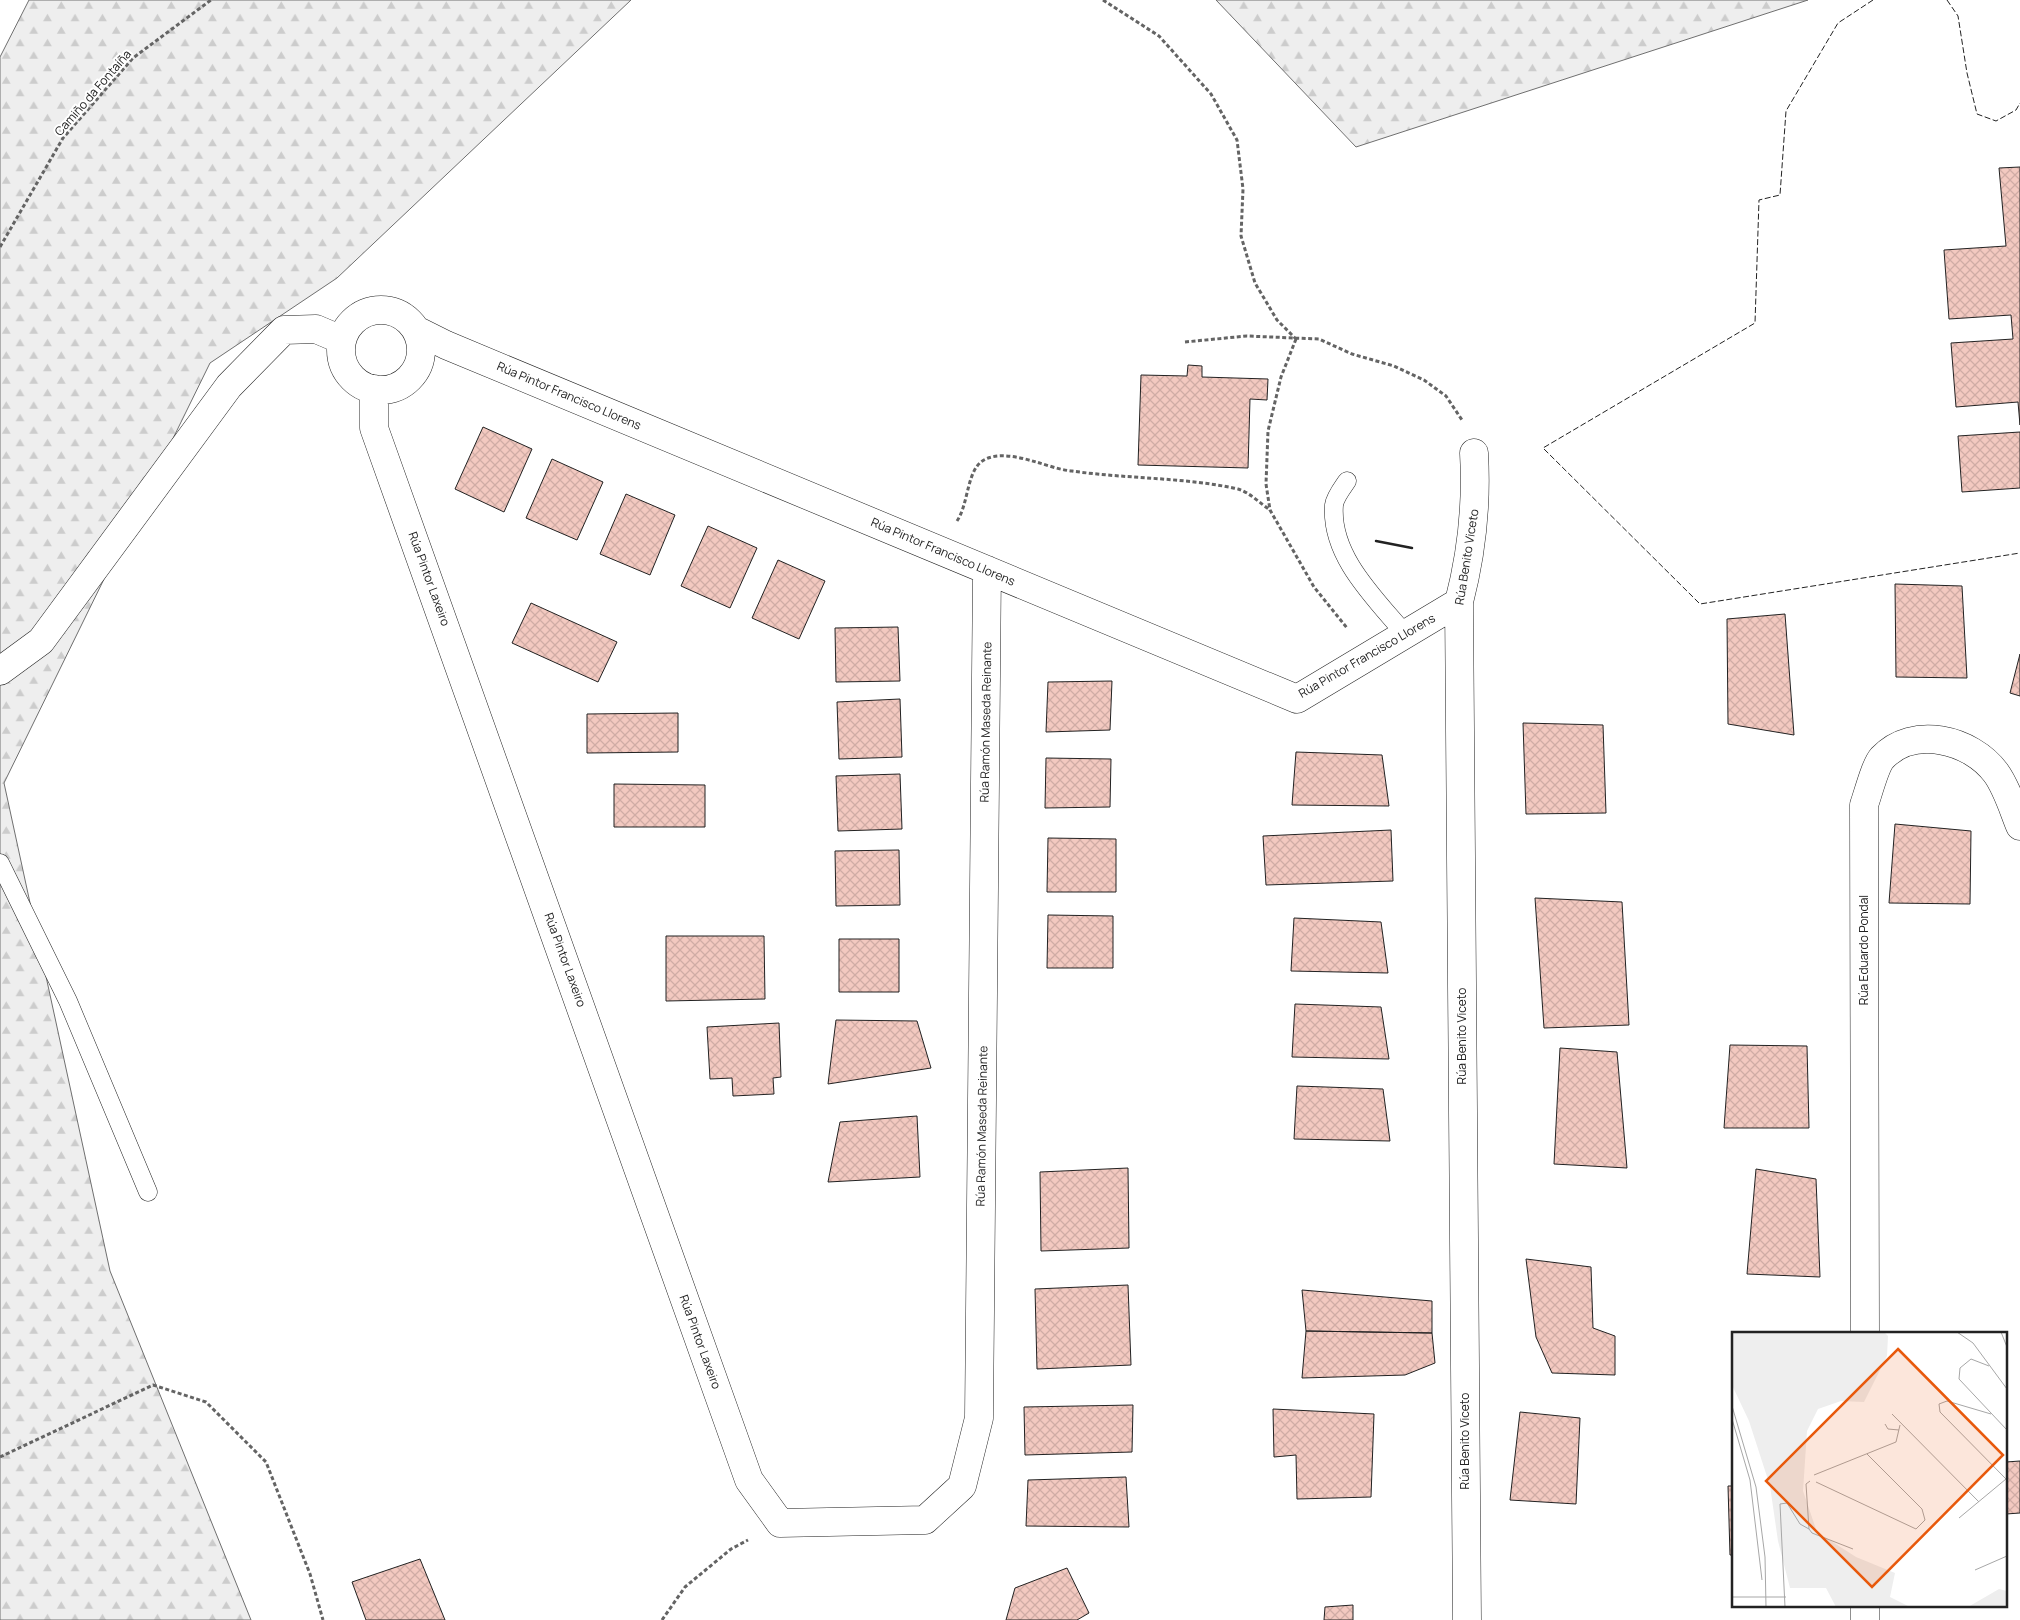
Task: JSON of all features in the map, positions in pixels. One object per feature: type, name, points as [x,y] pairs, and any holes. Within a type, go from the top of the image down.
[{"type":"street","points":[[388,310],[399,314],[416,330],[421,352],[413,373],[406,382],[385,390],[374,389],[363,386],[348,371],[341,350],[342,340],[354,320],[364,313],[388,310]]},
{"type":"street","points":[[0,671],[41,641],[229,386],[284,330],[316,329],[342,340]]},
{"type":"street","name":"Rúa Pintor Francisco Llorens","points":[[416,330],[446,345],[1297,699],[1459,602]]},
{"type":"street","name":"Rúa Pintor Laxeiro","points":[[374,389],[374,428],[743,1461],[750,1480],[780,1523]]},
{"type":"street","name":"Rúa Benito Viceto","points":[[1467,1620],[1459,602],[1466,573],[1475,516],[1474,453]]},
{"type":"street","name":"Rúa Ramón Maseda Reinante","points":[[780,1523],[925,1520],[962,1486],[979,1418],[987,570]]},
{"type":"street","name":"Rúa Eduardo Pondal","points":[[1865,1332],[1864,805],[1881,759],[1909,740],[1939,740],[1970,749],[1996,773],[2020,826]]},
{"type":"lane","points":[[1347,481],[1334,503],[1336,537],[1363,584],[1406,634]]},
{"type":"lane","points":[[0,863],[68,1001],[148,1192]]},
{"type":"path","name":"Camiño da Fontaíña","points":[[0,247],[63,138],[132,58],[211,0]]},
{"type":"path","points":[[1103,0],[1159,36],[1211,94],[1237,140],[1243,189],[1241,236],[1255,283],[1277,320],[1296,339]]},
{"type":"path","points":[[1185,342],[1247,336],[1319,339],[1352,354],[1394,366],[1424,380],[1446,396],[1464,422],[1474,453]]},
{"type":"path","points":[[1296,339],[1281,377],[1268,431],[1266,484],[1270,510],[1314,587],[1370,655]]},
{"type":"path","points":[[937,549],[962,514],[971,478],[980,463],[996,455],[1028,460],[1071,471],[1190,481],[1241,490],[1270,510]]},
{"type":"path","points":[[0,1457],[152,1385],[206,1402],[266,1462],[310,1574],[323,1620]]},
{"type":"path","points":[[662,1620],[685,1587],[731,1549],[780,1523]]},
{"type":"green space","points":[[29,0],[631,0],[337,278],[210,363],[4,783],[110,1271],[251,1620],[0,1620],[0,57]]},
{"type":"green space","points":[[1216,0],[1808,0],[1356,147]]},
{"type":"building","points":[[2020,167],[2020,425],[2018,402],[1956,407],[1951,343],[2013,339],[2011,315],[1949,319],[1944,250],[2006,246],[1999,168]]},
{"type":"building","points":[[1188,365],[1202,366],[1202,377],[1268,379],[1267,400],[1250,399],[1248,468],[1138,465],[1141,375],[1187,376]]},
{"type":"building","points":[[483,427],[532,449],[504,512],[455,489]]},
{"type":"building","points":[[2020,432],[2020,488],[1962,492],[1958,436]]},
{"type":"building","points":[[552,459],[603,482],[577,540],[526,518]]},
{"type":"building","points":[[626,494],[675,515],[650,575],[600,554]]},
{"type":"building","points":[[708,526],[757,548],[730,608],[681,586]]},
{"type":"building","points":[[778,560],[825,581],[799,639],[752,618]]},
{"type":"building","points":[[1895,584],[1962,586],[1967,678],[1896,677]]},
{"type":"building","points":[[531,603],[617,642],[598,682],[512,643]]},
{"type":"building","points":[[1785,614],[1794,735],[1728,724],[1727,619]]},
{"type":"building","points":[[898,627],[900,681],[836,682],[835,628]]},
{"type":"building","points":[[2020,654],[2020,696],[2010,693]]},
{"type":"building","points":[[1112,681],[1110,730],[1046,732],[1048,682]]},
{"type":"building","points":[[900,699],[902,757],[839,759],[837,702]]},
{"type":"building","points":[[678,713],[678,752],[587,753],[587,714]]},
{"type":"building","points":[[1523,723],[1603,725],[1606,813],[1526,814]]},
{"type":"building","points":[[1296,752],[1382,755],[1389,806],[1292,805]]},
{"type":"building","points":[[1046,758],[1111,759],[1110,807],[1045,808]]},
{"type":"building","points":[[900,774],[902,829],[838,831],[836,776]]},
{"type":"building","points":[[614,784],[705,785],[705,827],[614,827]]},
{"type":"building","points":[[1895,824],[1971,831],[1970,904],[1889,903]]},
{"type":"building","points":[[1391,830],[1393,881],[1266,885],[1263,836]]},
{"type":"building","points":[[1048,838],[1116,839],[1116,892],[1047,892]]},
{"type":"building","points":[[899,850],[900,905],[836,906],[835,851]]},
{"type":"building","points":[[1535,898],[1622,902],[1629,1025],[1544,1028]]},
{"type":"building","points":[[1048,915],[1113,916],[1113,968],[1047,968]]},
{"type":"building","points":[[1294,918],[1381,922],[1388,973],[1291,971]]},
{"type":"building","points":[[666,936],[764,936],[765,999],[666,1001]]},
{"type":"building","points":[[839,939],[899,939],[899,992],[839,992]]},
{"type":"building","points":[[1295,1004],[1381,1007],[1389,1059],[1292,1057]]},
{"type":"building","points":[[836,1020],[917,1021],[931,1068],[828,1084]]},
{"type":"building","points":[[779,1023],[781,1077],[773,1078],[774,1094],[733,1096],[732,1078],[710,1079],[707,1027]]},
{"type":"building","points":[[1730,1045],[1807,1046],[1809,1128],[1724,1128]]},
{"type":"building","points":[[1560,1048],[1617,1052],[1627,1168],[1554,1164]]},
{"type":"building","points":[[1297,1086],[1383,1089],[1390,1141],[1294,1139]]},
{"type":"building","points":[[917,1116],[920,1177],[828,1182],[840,1122]]},
{"type":"building","points":[[1128,1168],[1129,1248],[1041,1251],[1040,1172]]},
{"type":"building","points":[[1756,1169],[1816,1179],[1820,1277],[1747,1274]]},
{"type":"building","points":[[1526,1259],[1591,1267],[1593,1328],[1615,1336],[1615,1375],[1552,1373],[1536,1337]]},
{"type":"building","points":[[1128,1285],[1131,1365],[1037,1369],[1035,1289]]},
{"type":"building","points":[[1302,1290],[1432,1301],[1432,1333],[1306,1331]]},
{"type":"building","points":[[1306,1331],[1432,1333],[1435,1363],[1405,1375],[1302,1378]]},
{"type":"building","points":[[1133,1405],[1132,1452],[1025,1455],[1024,1407]]},
{"type":"building","points":[[1273,1409],[1374,1414],[1371,1497],[1297,1499],[1296,1455],[1274,1457]]},
{"type":"building","points":[[1520,1412],[1580,1418],[1576,1504],[1510,1500]]},
{"type":"building","points":[[2020,1461],[2020,1513],[2008,1514],[2008,1462]]},
{"type":"building","points":[[1126,1477],[1129,1527],[1026,1526],[1028,1480]]},
{"type":"building","points":[[1728,1486],[1732,1486],[1732,1555],[1730,1555]]},
{"type":"building","points":[[420,1559],[445,1620],[366,1620],[352,1582]]},
{"type":"building","points":[[1067,1568],[1089,1613],[1077,1620],[1006,1620],[1015,1588]]},
{"type":"building","points":[[1353,1605],[1353,1620],[1324,1620],[1325,1607]]},
{"type":"fence","points":[[1873,0],[1838,23],[1786,111],[1780,195],[1759,200],[1755,323],[1543,448],[1700,604],[2020,553]]},
{"type":"fence","points":[[1947,0],[1958,16],[1967,73],[1977,114],[1996,121],[2016,110],[2020,103]]},
{"type":"wall","points":[[1376,541],[1412,548]]}]
